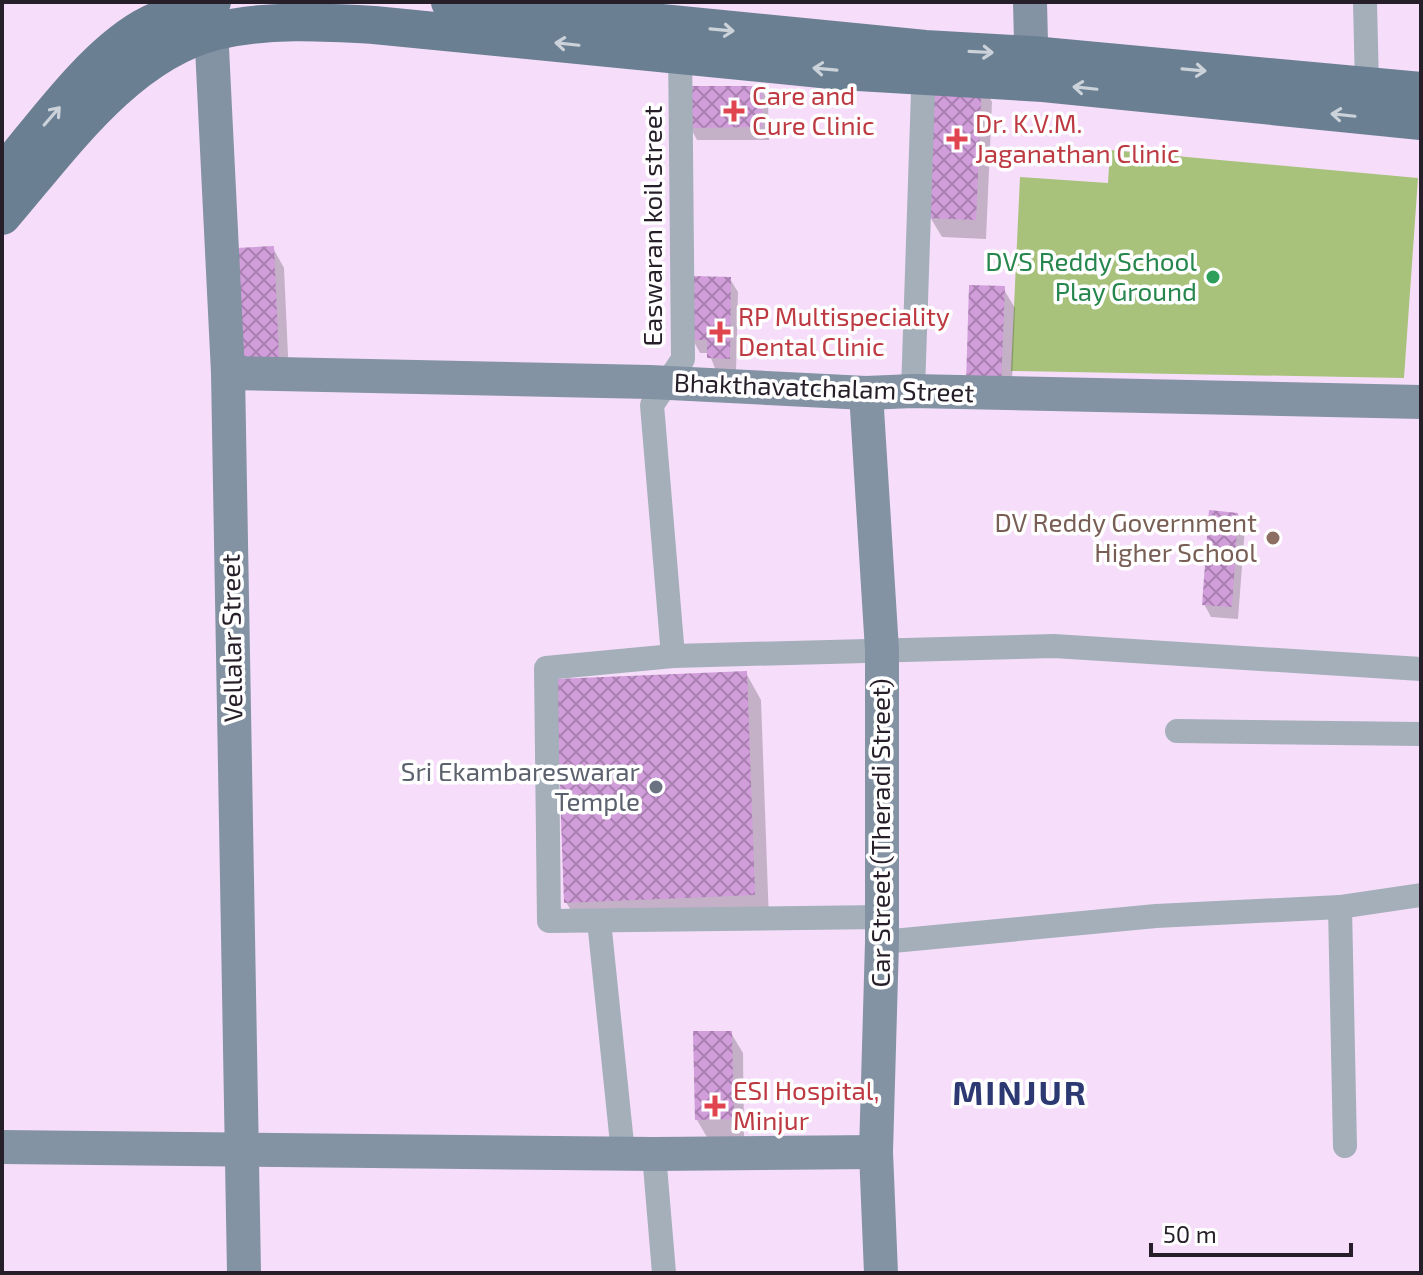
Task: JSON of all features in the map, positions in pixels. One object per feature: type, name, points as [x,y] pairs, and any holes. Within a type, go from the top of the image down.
[{"type":"main road","points":[[450,2],[680,41]]},
{"type":"main road","points":[[2,216],[122,82],[211,12]]},
{"type":"main road","points":[[2,175],[91,71],[118,45],[144,27],[211,12],[238,26],[299,21],[680,41],[924,62],[1421,91]]},
{"type":"main road","points":[[1032,69],[1421,121]]},
{"type":"street","points":[[1030,2],[1032,69]]},
{"type":"street","points":[[1365,2],[1367,87]]},
{"type":"street","name":"Vellalar Street","points":[[211,12],[228,373],[244,1273]]},
{"type":"street","name":"Easwaran koil street","points":[[673,656],[652,405],[683,359],[680,41]]},
{"type":"street","points":[[913,391],[924,62]]},
{"type":"street","name":"Bhakthavatchalam Street","points":[[228,373],[667,383],[866,393],[913,391],[1421,402]]},
{"type":"street","name":"Car Street (Theradi Street)","points":[[866,393],[882,650],[882,929],[876,1152],[881,1273]]},
{"type":"street","points":[[1421,669],[1054,646],[673,656],[546,668],[549,921],[882,929],[1340,907],[1421,895]]},
{"type":"street","points":[[1177,731],[1421,734]]},
{"type":"street","points":[[1340,907],[1345,1146]]},
{"type":"street","points":[[599,921],[638,1153],[664,1273]]},
{"type":"street","points":[[2,1147],[242,1151],[876,1152]]},
{"type":"green space","name":"DVS Reddy School Play Ground","points":[[1110,150],[1418,178],[1404,378],[1011,371],[1020,177],[1108,183]]},
{"type":"building","points":[[934,78],[982,80],[976,220],[928,218]]},
{"type":"building","points":[[687,86],[762,86],[762,127],[688,128]]},
{"type":"building","points":[[274,246],[279,358],[241,359],[236,248]]},
{"type":"building","points":[[693,276],[731,277],[730,359],[707,358],[707,340],[691,340]]},
{"type":"building","points":[[969,285],[1005,286],[1001,386],[966,385]]},
{"type":"building","points":[[1209,510],[1238,513],[1232,607],[1202,605]]},
{"type":"building","name":"Sri Ekambareswarar Temple","points":[[747,671],[755,895],[564,903],[556,679]]},
{"type":"building","points":[[693,1031],[732,1031],[734,1119],[695,1120]]},
{"type":"place","name":"Care and Cure Clinic","points":[[734,111]]},
{"type":"place","name":"Dr. K.V.M. Jaganathan Clinic","points":[[957,139]]},
{"type":"place","name":"DVS Reddy School Play Ground","points":[[1213,277]]},
{"type":"place","name":"RP Multispeciality Dental Clinic","points":[[720,332]]},
{"type":"place","name":"DV Reddy Government Higher School","points":[[1273,538]]},
{"type":"place","name":"Sri Ekambareswarar Temple","points":[[656,787]]},
{"type":"place","name":"ESI Hospital, Minjur","points":[[715,1106]]},
{"type":"district","name":"MINJUR","points":[[1020,1093]]}]
